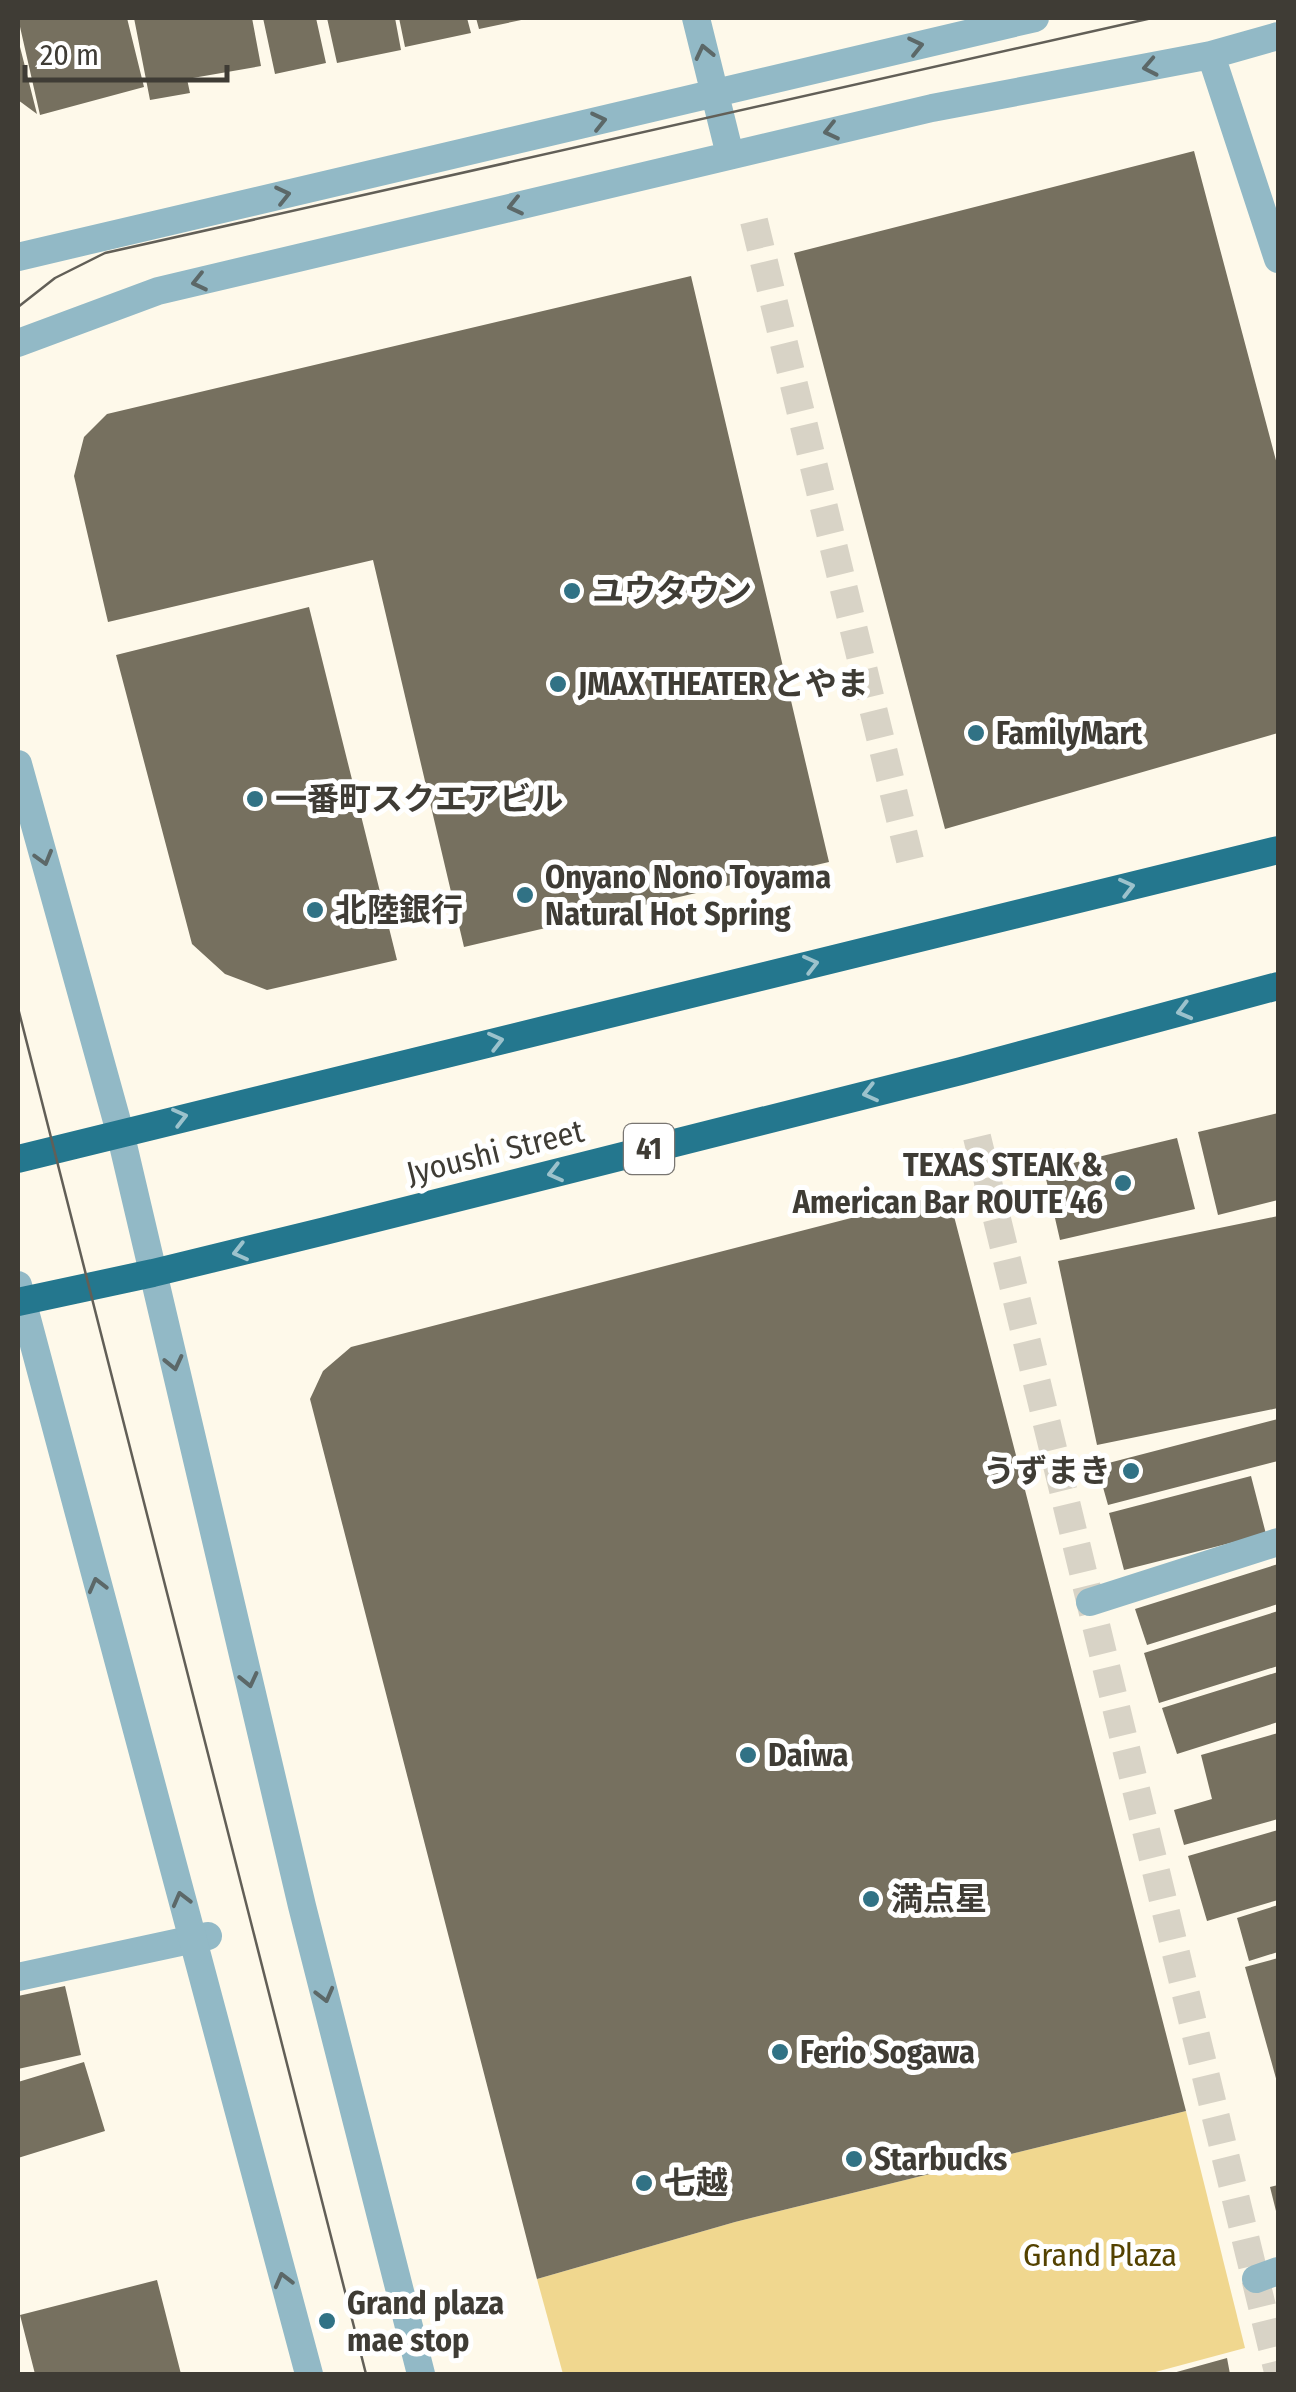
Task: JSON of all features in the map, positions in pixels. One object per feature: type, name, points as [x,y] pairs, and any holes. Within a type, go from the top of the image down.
[{"type":"highway","points":[[18,1158],[1278,850]]},
{"type":"highway","name":"Jyoushi Street","points":[[19,1296],[154,1274],[960,1071],[1278,986]]},
{"type":"street","points":[[696,18],[730,155]]},
{"type":"street","points":[[18,257],[1036,18]]},
{"type":"street","points":[[18,342],[158,291],[932,108],[1210,55],[1278,36]]},
{"type":"street","points":[[1210,55],[1278,259]]},
{"type":"street","points":[[18,764],[120,1132],[302,1906],[421,2374]]},
{"type":"street","points":[[19,1296],[200,1937],[308,2374]]},
{"type":"street","points":[[1090,1602],[1278,1542]]},
{"type":"street","points":[[18,1976],[200,1937]]},
{"type":"green space","name":"Grand Plaza","points":[[1186,2111],[1245,2348],[1148,2374],[563,2374],[537,2279],[735,2222]]},
{"type":"building","points":[[18,18],[127,18],[144,87],[40,115]]},
{"type":"building","points":[[134,18],[252,18],[261,66],[187,79],[190,93],[150,100]]},
{"type":"building","points":[[263,18],[316,18],[326,63],[275,74]]},
{"type":"building","points":[[327,18],[395,18],[401,50],[337,63]]},
{"type":"building","points":[[399,18],[467,18],[471,33],[405,47]]},
{"type":"building","points":[[476,18],[525,18],[526,19],[479,29]]},
{"type":"building","points":[[19,43],[37,114],[18,100]]},
{"type":"building","points":[[1194,151],[1278,468],[1278,733],[945,829],[794,253]]},
{"type":"building","name":"ユウタウン","points":[[691,276],[829,862],[464,947],[373,560],[108,622],[74,476],[84,437],[107,414]]},
{"type":"building","name":"一番町スクエアビル","points":[[309,607],[397,960],[267,990],[225,974],[192,944],[116,655]]},
{"type":"building","points":[[1278,1113],[1278,1200],[1218,1215],[1198,1132]]},
{"type":"building","points":[[1177,1138],[1195,1209],[1060,1240],[1044,1170]]},
{"type":"building","name":"Daiwa","points":[[948,1193],[1186,2111],[735,2222],[537,2279],[310,1399],[323,1371],[351,1347]]},
{"type":"building","points":[[1278,1216],[1278,1408],[1097,1445],[1058,1261]]},
{"type":"building","points":[[1278,1419],[1278,1461],[1108,1505],[1097,1466]]},
{"type":"building","points":[[1251,1476],[1266,1534],[1124,1570],[1109,1513]]},
{"type":"building","points":[[1278,1564],[1278,1604],[1147,1645],[1135,1609]]},
{"type":"building","points":[[1278,1611],[1278,1666],[1159,1703],[1144,1653]]},
{"type":"building","points":[[1278,1672],[1278,1722],[1177,1754],[1162,1708]]},
{"type":"building","points":[[1278,1733],[1278,1819],[1184,1845],[1174,1810],[1212,1799],[1201,1755]]},
{"type":"building","points":[[1278,1830],[1278,1900],[1207,1921],[1188,1856]]},
{"type":"building","points":[[1278,1905],[1278,1952],[1249,1961],[1237,1918]]},
{"type":"building","points":[[1278,1958],[1278,2082],[1277,2082],[1245,1967]]},
{"type":"building","points":[[65,1986],[81,2055],[18,2069],[18,1996]]},
{"type":"building","points":[[84,2062],[105,2131],[18,2158],[18,2082]]},
{"type":"building","points":[[1278,2185],[1278,2215],[1277,2215],[1270,2187]]},
{"type":"building","points":[[157,2280],[181,2374],[35,2374],[20,2315]]},
{"type":"building","points":[[1227,2358],[1230,2374],[1173,2374],[1173,2373]]},
{"type":"tunnel","points":[[754,221],[910,860]]},
{"type":"tunnel","points":[[977,1137],[1278,2372]]},
{"type":"tram line","points":[[18,307],[55,278],[105,253],[1152,18]]},
{"type":"tram line","points":[[18,1008],[366,2374]]},
{"type":"place","name":"ユウタウン","points":[[572,591]]},
{"type":"place","name":"JMAX THEATER とやま","points":[[558,684]]},
{"type":"place","name":"FamilyMart","points":[[976,733]]},
{"type":"place","name":"一番町スクエアビル","points":[[255,799]]},
{"type":"place","name":"Onyano Nono Toyama Natural Hot Spring","points":[[525,895]]},
{"type":"place","name":"北陸銀行","points":[[315,910]]},
{"type":"place","name":"TEXAS STEAK & American Bar ROUTE 46","points":[[1123,1183]]},
{"type":"place","name":"うずまき","points":[[1131,1471]]},
{"type":"place","name":"Daiwa","points":[[748,1755]]},
{"type":"place","name":"満点星","points":[[871,1899]]},
{"type":"place","name":"Ferio Sogawa","points":[[780,2052]]},
{"type":"place","name":"Starbucks","points":[[854,2159]]},
{"type":"place","name":"七越","points":[[644,2183]]},
{"type":"place","name":"Grand plaza mae stop","points":[[327,2321]]}]
